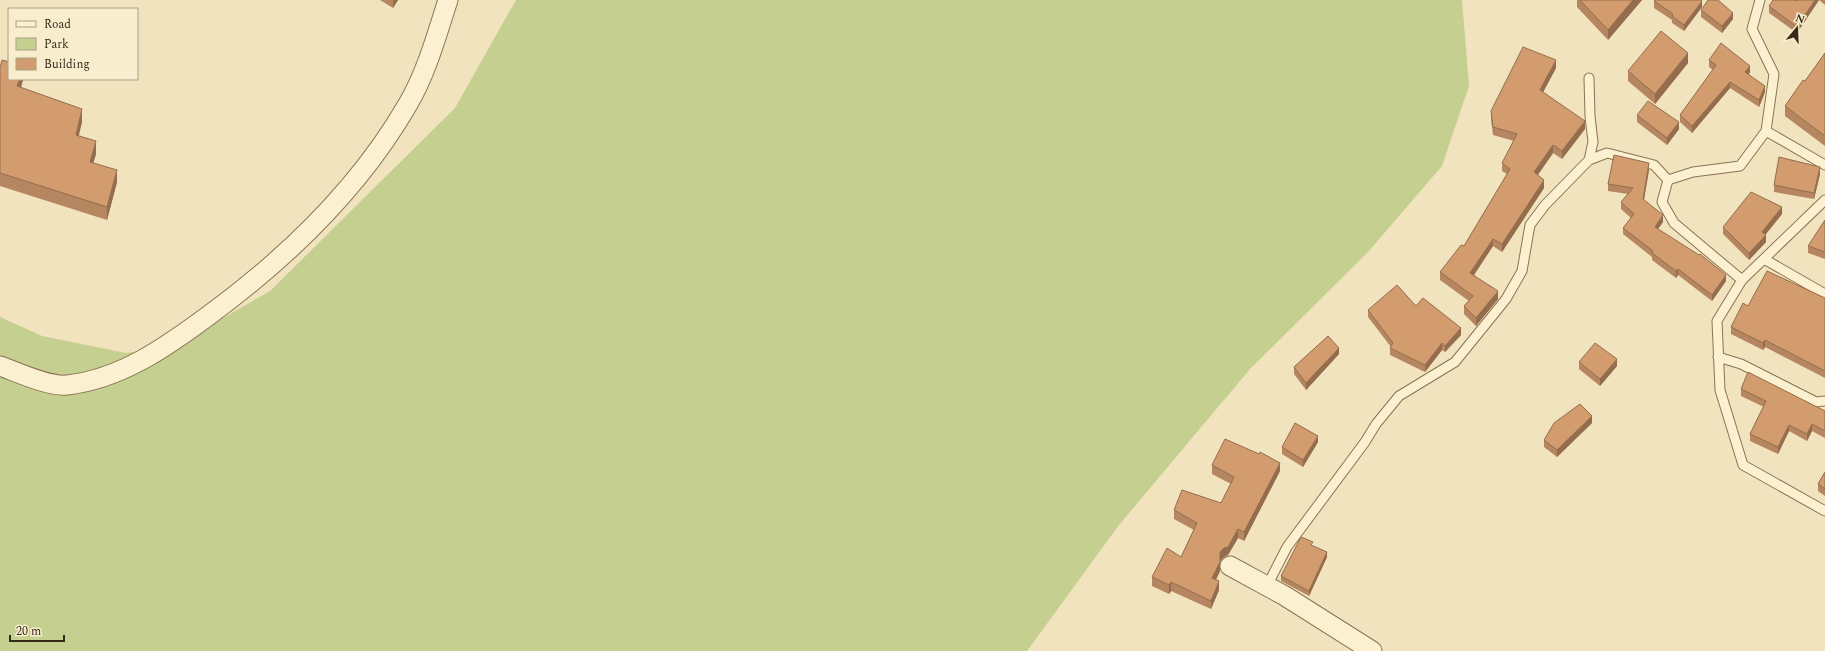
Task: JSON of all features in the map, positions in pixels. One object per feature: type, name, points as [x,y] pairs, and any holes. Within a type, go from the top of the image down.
[{"type":"street","points":[[0,366],[47,382],[66,386],[106,376],[143,361],[165,348],[234,297],[274,264],[313,227],[370,163],[390,134],[417,88],[448,0]]},
{"type":"street","points":[[1230,566],[1267,586],[1372,651]]},
{"type":"lane","points":[[1668,180],[1693,172],[1740,166],[1766,131],[1774,74],[1752,29],[1760,0]]},
{"type":"lane","points":[[1589,78],[1590,116],[1594,142],[1589,160]]},
{"type":"lane","points":[[1766,131],[1825,165]]},
{"type":"lane","points":[[1267,586],[1287,547],[1361,449],[1376,424],[1398,396],[1455,362],[1506,299],[1522,271],[1530,225],[1545,205],[1589,160],[1606,153],[1654,165],[1668,180]]},
{"type":"lane","points":[[1668,180],[1662,202],[1674,223],[1742,280]]},
{"type":"lane","points":[[1825,200],[1742,280],[1717,321],[1720,390],[1742,465],[1825,511]]},
{"type":"lane","points":[[1764,259],[1825,294]]},
{"type":"lane","points":[[1718,357],[1741,364],[1816,402],[1825,400]]},
{"type":"green space","points":[[516,0],[1462,0],[1469,86],[1442,166],[1368,252],[1250,369],[1119,525],[1027,651],[0,651],[0,317],[42,336],[126,353],[173,347],[270,291],[455,108]]},
{"type":"building","points":[[1580,0],[1633,0],[1608,30]]},
{"type":"building","points":[[1708,0],[1718,0],[1733,13],[1722,26],[1701,10]]},
{"type":"building","points":[[1773,0],[1815,0],[1797,27],[1769,6]]},
{"type":"building","points":[[1654,1],[1702,1],[1684,25],[1672,16],[1673,14]]},
{"type":"building","points":[[1661,31],[1688,53],[1655,94],[1628,71]]},
{"type":"building","points":[[1721,43],[1750,66],[1745,72],[1765,86],[1759,100],[1730,82],[1692,126],[1680,115],[1716,65],[1709,60]]},
{"type":"building","points":[[1523,47],[1556,60],[1540,90],[1585,121],[1562,151],[1553,145],[1534,172],[1544,180],[1502,244],[1493,239],[1470,273],[1498,291],[1476,318],[1464,306],[1473,296],[1440,272],[1461,245],[1464,246],[1510,169],[1502,163],[1517,134],[1493,127],[1491,111]]},
{"type":"building","points":[[1825,53],[1825,136],[1785,106],[1803,80],[1805,81]]},
{"type":"building","points":[[2,60],[8,62],[8,80],[20,80],[17,86],[82,109],[76,135],[96,141],[90,162],[117,170],[107,207],[0,173],[0,68]]},
{"type":"building","points":[[1648,101],[1679,122],[1667,138],[1637,115]]},
{"type":"building","points":[[1614,155],[1649,163],[1643,199],[1663,215],[1655,227],[1699,255],[1700,254],[1726,275],[1712,295],[1678,269],[1676,271],[1652,253],[1653,251],[1623,228],[1634,214],[1621,202],[1633,188],[1608,184]]},
{"type":"building","points":[[1779,157],[1820,167],[1814,193],[1774,185]]},
{"type":"building","points":[[1751,192],[1782,207],[1762,232],[1766,235],[1749,253],[1723,227]]},
{"type":"building","points":[[1825,220],[1825,252],[1808,246]]},
{"type":"building","points":[[1767,271],[1825,298],[1825,371],[1765,340],[1763,343],[1731,327],[1743,303],[1748,306]]},
{"type":"building","points":[[1397,285],[1416,306],[1423,298],[1461,328],[1445,346],[1442,343],[1425,365],[1390,348],[1393,343],[1368,310]]},
{"type":"building","points":[[1328,336],[1339,348],[1306,383],[1294,367]]},
{"type":"building","points":[[1595,343],[1617,359],[1600,379],[1579,362]]},
{"type":"building","points":[[1748,372],[1825,411],[1825,431],[1812,424],[1807,434],[1789,425],[1778,447],[1750,434],[1766,401],[1741,389]]},
{"type":"building","points":[[1580,404],[1592,416],[1557,450],[1544,440],[1554,423]]},
{"type":"building","points":[[1295,423],[1318,436],[1303,460],[1282,447]]},
{"type":"building","points":[[1225,439],[1259,454],[1260,452],[1280,463],[1244,532],[1238,529],[1228,547],[1224,548],[1220,552],[1220,562],[1212,578],[1219,581],[1211,601],[1171,582],[1169,585],[1152,577],[1167,548],[1181,557],[1197,523],[1174,510],[1182,490],[1221,503],[1234,477],[1212,465]]},
{"type":"building","points":[[1825,472],[1825,489],[1818,484]]},
{"type":"building","points":[[1301,537],[1313,542],[1311,545],[1327,552],[1309,591],[1281,576]]}]
